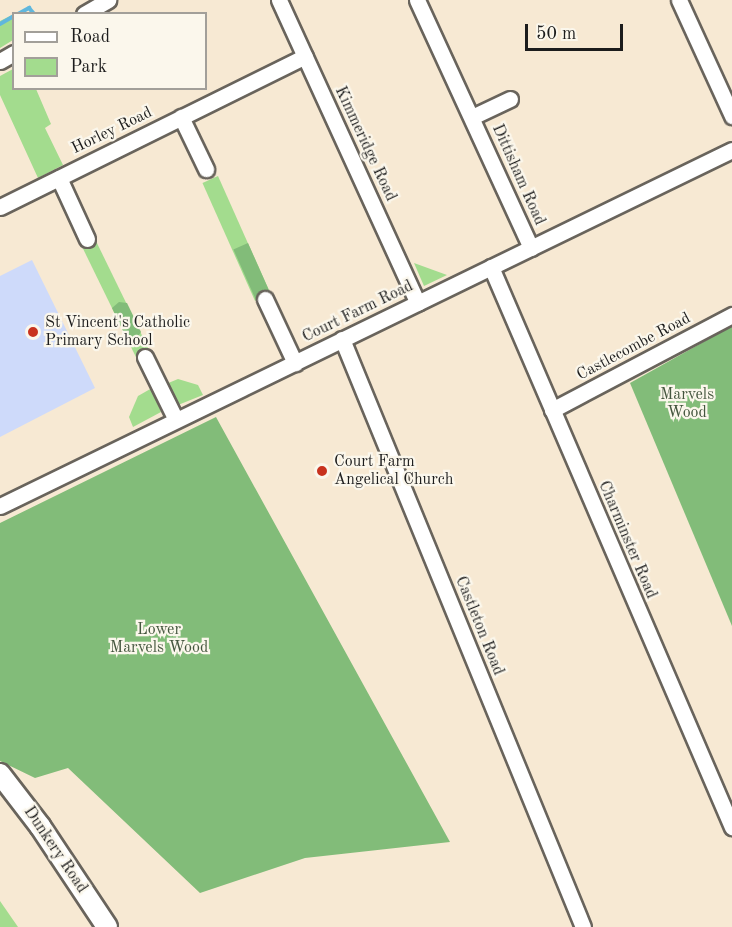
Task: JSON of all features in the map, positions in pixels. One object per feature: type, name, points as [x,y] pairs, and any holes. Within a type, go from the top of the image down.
[{"type":"street","points":[[87,12],[108,0]]},
{"type":"street","name":"Kimmeridge Road","points":[[279,0],[418,303]]},
{"type":"street","name":"Dittisham Road","points":[[417,0],[531,248]]},
{"type":"street","points":[[679,0],[732,116]]},
{"type":"street","name":"Horley Road","points":[[0,207],[305,56]]},
{"type":"street","name":"Dittisham Road","points":[[472,117],[510,99]]},
{"type":"street","points":[[181,117],[206,169]]},
{"type":"street","name":"Court Farm Road","points":[[0,506],[732,150]]},
{"type":"street","points":[[58,178],[87,239]]},
{"type":"street","name":"Charminster Road","points":[[491,267],[732,827]]},
{"type":"street","points":[[265,299],[295,363]]},
{"type":"street","name":"Castlecombe Road","points":[[552,410],[732,315]]},
{"type":"street","name":"Castleton Road","points":[[342,339],[583,927]]},
{"type":"street","points":[[145,357],[176,420]]},
{"type":"street","name":"Dunkery Road","points":[[0,774],[40,826],[107,927]]},
{"type":"shaded area","name":"St Vincent's Catholic Primary School","points":[[32,260],[95,388],[0,437],[0,276]]},
{"type":"green space","points":[[12,15],[12,41],[0,48],[0,21]]},
{"type":"green space","points":[[12,70],[12,90],[36,90],[51,124],[45,128],[63,165],[38,178],[0,95],[0,76]]},
{"type":"green space","points":[[218,176],[270,294],[255,301],[202,183]]},
{"type":"green space","points":[[94,237],[150,352],[137,359],[81,244]]},
{"type":"green space","points":[[248,243],[271,294],[256,301],[233,250]]},
{"type":"green space","points":[[414,263],[447,275],[424,286]]},
{"type":"green space","points":[[119,302],[127,303],[141,332],[137,338],[126,337],[112,308]]},
{"type":"green space","name":"Marvels Wood","points":[[732,326],[732,626],[630,383]]},
{"type":"green space","points":[[178,379],[198,385],[203,395],[178,405],[166,384]]},
{"type":"green space","points":[[152,388],[161,412],[133,427],[129,417],[138,396]]},
{"type":"green space","name":"Lower Marvels Wood","points":[[216,417],[450,842],[305,858],[200,893],[68,768],[35,778],[0,761],[0,523]]},
{"type":"green space","points":[[0,901],[18,927],[0,927]]},
{"type":"waterway","points":[[22,12],[29,8],[32,12]]},
{"type":"waterway","points":[[0,24],[12,17]]},
{"type":"place","name":"St Vincent's Catholic Primary School","points":[[33,332]]},
{"type":"place","name":"Court Farm Angelical Church","points":[[322,471]]}]
